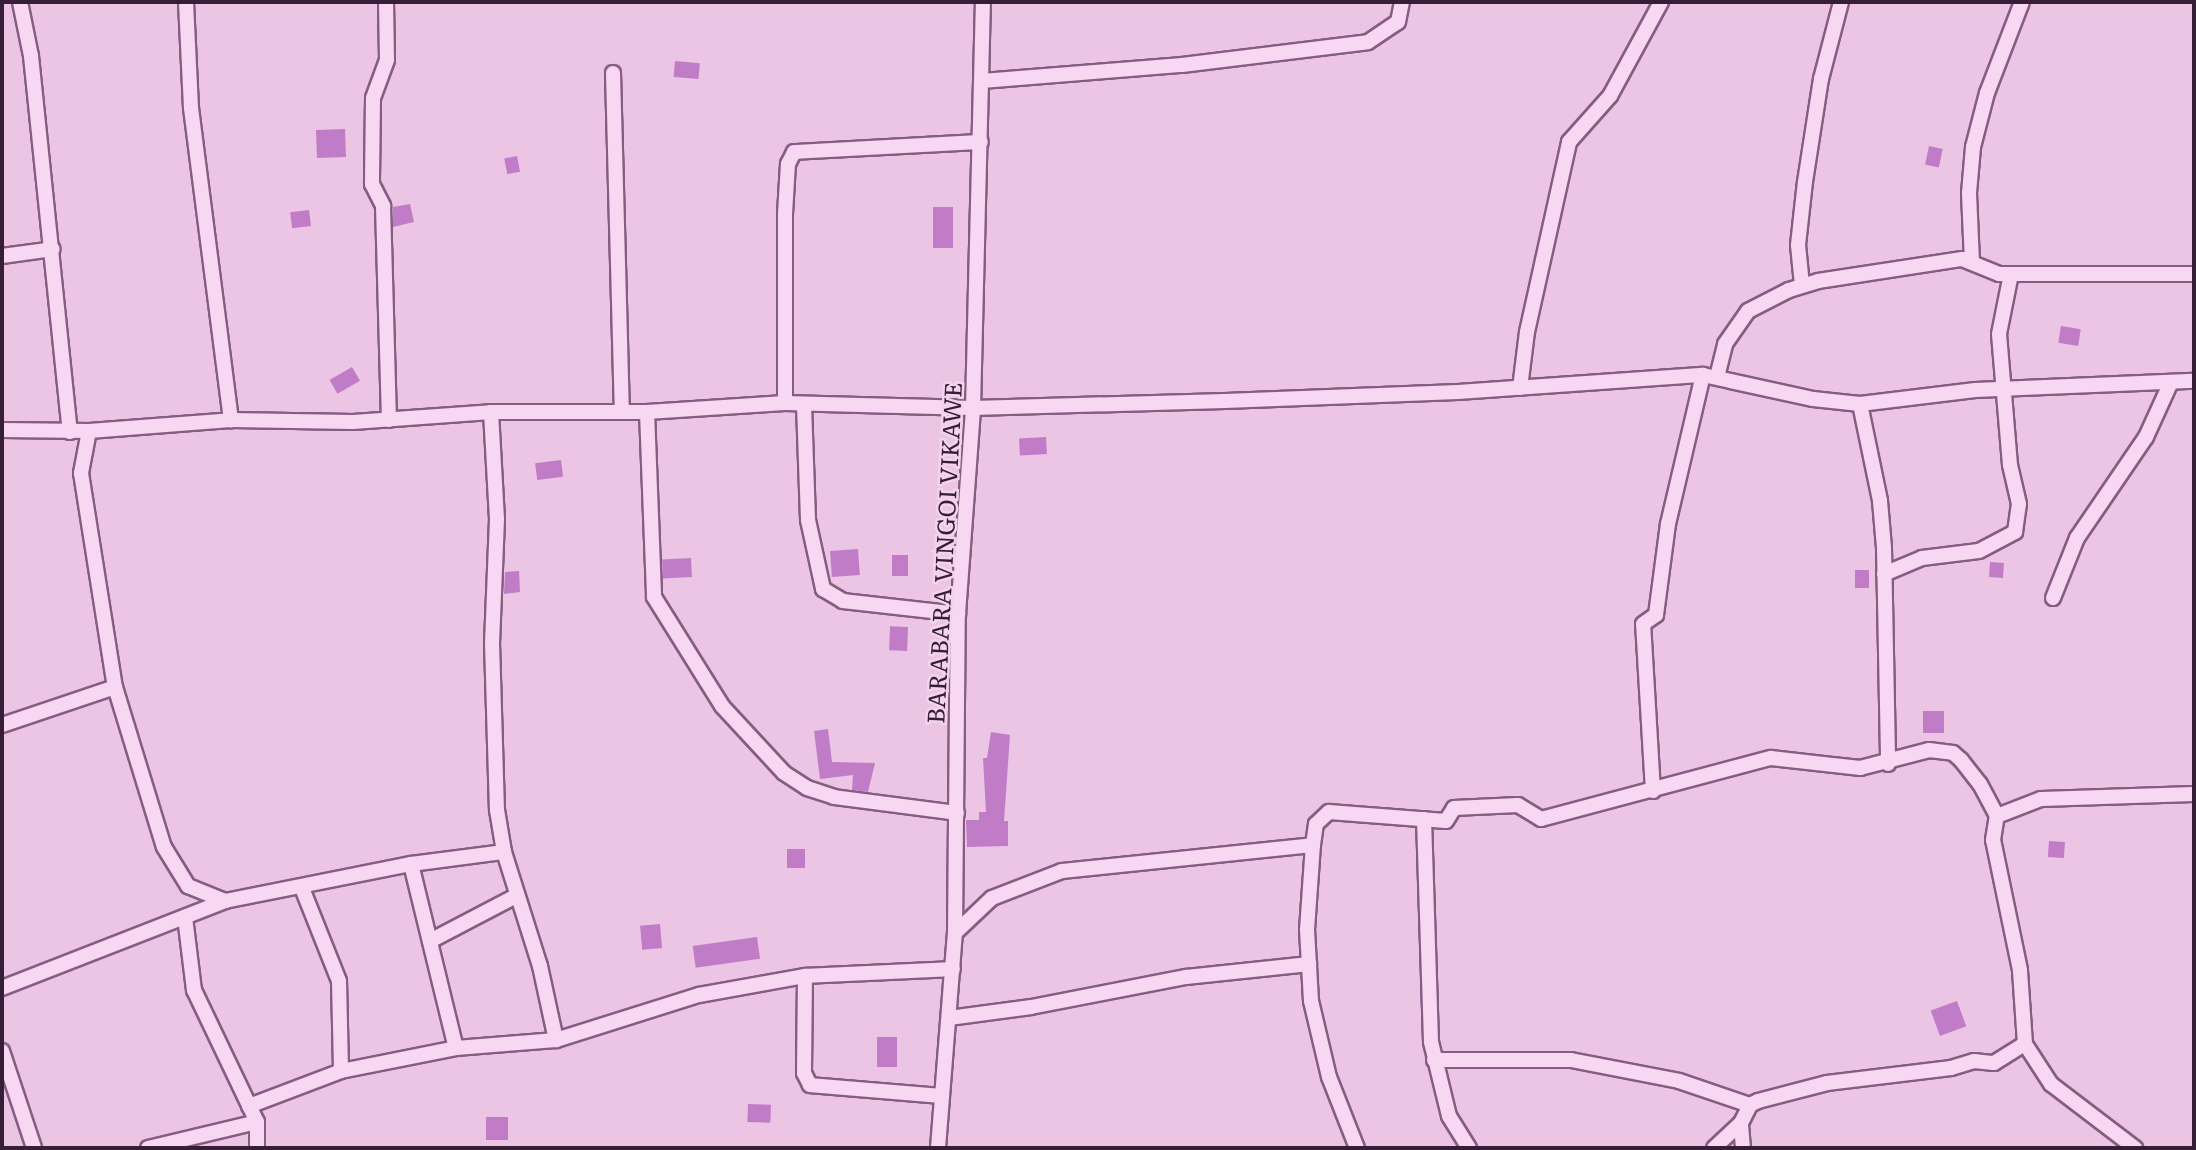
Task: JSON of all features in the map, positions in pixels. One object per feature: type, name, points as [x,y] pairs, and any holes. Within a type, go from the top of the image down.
[{"type":"street","points":[[20,2],[31,56],[70,432]]},
{"type":"street","points":[[186,2],[191,108],[231,420]]},
{"type":"street","points":[[386,2],[387,60],[373,98],[372,184],[383,206],[389,420]]},
{"type":"street","name":"BARABARA VINGOI VIKAWE","points":[[937,1148],[955,933],[958,614],[973,408],[983,2]]},
{"type":"street","points":[[982,80],[1182,65],[1368,42],[1398,22],[1402,2]]},
{"type":"street","points":[[1520,388],[1527,332],[1569,142],[1611,96],[1661,2]]},
{"type":"street","points":[[1802,285],[1798,245],[1807,170],[1821,79],[1841,2]]},
{"type":"street","points":[[1972,262],[1969,192],[1973,147],[1987,93],[2022,2]]},
{"type":"street","points":[[613,73],[622,410]]},
{"type":"street","points":[[785,403],[785,214],[788,164],[794,152],[981,142]]},
{"type":"street","points":[[2,256],[53,248]]},
{"type":"street","points":[[1653,791],[1643,624],[1656,615],[1668,524],[1710,376],[1725,344],[1748,311],[1802,285],[1920,263],[1972,262],[1987,271],[2011,274],[2194,274]]},
{"type":"street","points":[[1884,574],[1922,558],[1979,551],[2006,541],[2015,532],[2019,504],[2008,448],[2007,390],[1999,334],[2011,274]]},
{"type":"street","points":[[2,430],[89,432],[231,420],[389,420],[491,412],[647,412],[785,403],[973,408],[1520,388],[1635,376],[1710,376],[1813,399],[1860,404],[2007,390],[2194,381]]},
{"type":"street","points":[[2053,598],[2077,538],[2146,437],[2170,384]]},
{"type":"street","points":[[1860,404],[1880,501],[1888,764]]},
{"type":"street","points":[[804,405],[808,520],[823,589],[843,601],[958,614]]},
{"type":"street","points":[[491,412],[497,519],[492,643],[497,810],[516,896],[540,966],[556,1040]]},
{"type":"street","points":[[647,412],[653,597],[722,706],[784,773],[807,789],[834,797],[957,813]]},
{"type":"street","points":[[89,432],[81,473],[115,687],[164,847],[188,886],[225,901]]},
{"type":"street","points":[[2,724],[115,687]]},
{"type":"street","points":[[1357,1148],[1317,1036],[1309,964],[1313,845],[1316,824],[1329,812],[1446,821],[1454,808],[1518,805],[1541,819],[1775,758],[1819,766],[1888,764],[1929,750],[1953,753],[1972,772],[1997,816],[1993,840],[2020,970],[2025,1044],[2050,1084],[2135,1148]]},
{"type":"street","points":[[1997,816],[2041,799],[2194,794]]},
{"type":"street","points":[[1424,819],[1423,894],[1434,1060],[1449,1116],[1469,1148]]},
{"type":"street","points":[[955,933],[992,898],[1062,871],[1313,845]]},
{"type":"street","points":[[2,988],[225,901],[302,888],[411,864],[505,852]]},
{"type":"street","points":[[411,864],[456,1048]]},
{"type":"street","points":[[302,888],[339,981],[341,1071]]},
{"type":"street","points":[[430,941],[516,896]]},
{"type":"street","points":[[185,917],[194,990],[257,1122],[257,1148]]},
{"type":"street","points":[[949,1018],[1031,1007],[1186,977],[1309,964]]},
{"type":"street","points":[[249,1105],[341,1071],[456,1048],[556,1040],[699,995],[805,976],[953,969]]},
{"type":"street","points":[[805,976],[804,1073],[810,1085],[941,1096]]},
{"type":"street","points":[[1434,1060],[1571,1060],[1679,1082],[1750,1105],[1827,1083],[1951,1068],[1974,1061],[1994,1063],[2025,1044]]},
{"type":"street","points":[[2,1051],[34,1148]]},
{"type":"street","points":[[1714,1148],[1741,1123],[1750,1105]]},
{"type":"street","points":[[148,1148],[257,1122]]},
{"type":"street","points":[[1741,1123],[1743,1148]]},
{"type":"building","points":[[675,61],[700,63],[699,79],[674,77]]},
{"type":"building","points":[[345,129],[346,157],[317,158],[316,130]]},
{"type":"building","points":[[1929,146],[1943,149],[1939,167],[1925,165]]},
{"type":"building","points":[[517,156],[520,172],[507,174],[504,158]]},
{"type":"building","points":[[410,204],[414,222],[393,227],[393,207]]},
{"type":"building","points":[[933,207],[953,207],[953,248],[933,248]]},
{"type":"building","points":[[309,210],[311,226],[292,228],[290,212]]},
{"type":"building","points":[[2061,326],[2081,329],[2078,346],[2058,343]]},
{"type":"building","points":[[352,367],[360,381],[337,394],[329,380]]},
{"type":"building","points":[[1046,437],[1047,454],[1020,455],[1019,438]]},
{"type":"building","points":[[561,460],[563,477],[537,480],[535,463]]},
{"type":"building","points":[[858,549],[860,575],[832,577],[830,551]]},
{"type":"building","points":[[892,555],[908,555],[908,576],[892,576]]},
{"type":"building","points":[[691,558],[692,577],[663,578],[662,560]]},
{"type":"building","points":[[1990,562],[2004,563],[2003,578],[1989,577]]},
{"type":"building","points":[[1855,570],[1869,570],[1869,588],[1855,588]]},
{"type":"building","points":[[519,571],[520,592],[504,594],[505,572]]},
{"type":"building","points":[[890,626],[908,627],[907,651],[889,650]]},
{"type":"building","points":[[1923,711],[1944,711],[1944,733],[1923,733]]},
{"type":"building","points":[[828,729],[832,762],[875,763],[868,792],[852,790],[853,775],[820,779],[814,731]]},
{"type":"building","points":[[991,732],[1010,735],[1004,821],[1008,821],[1008,846],[967,847],[966,820],[979,820],[979,812],[986,812],[983,758],[987,758]]},
{"type":"building","points":[[2049,841],[2065,842],[2064,858],[2048,857]]},
{"type":"building","points":[[787,849],[805,849],[805,868],[787,868]]},
{"type":"building","points":[[660,924],[662,948],[642,950],[640,926]]},
{"type":"building","points":[[757,937],[760,959],[696,968],[693,946]]},
{"type":"building","points":[[1957,1001],[1966,1026],[1940,1036],[1931,1011]]},
{"type":"building","points":[[877,1037],[897,1037],[897,1067],[877,1067]]},
{"type":"building","points":[[748,1104],[771,1105],[770,1123],[747,1122]]},
{"type":"building","points":[[486,1117],[508,1117],[508,1140],[486,1140]]}]
